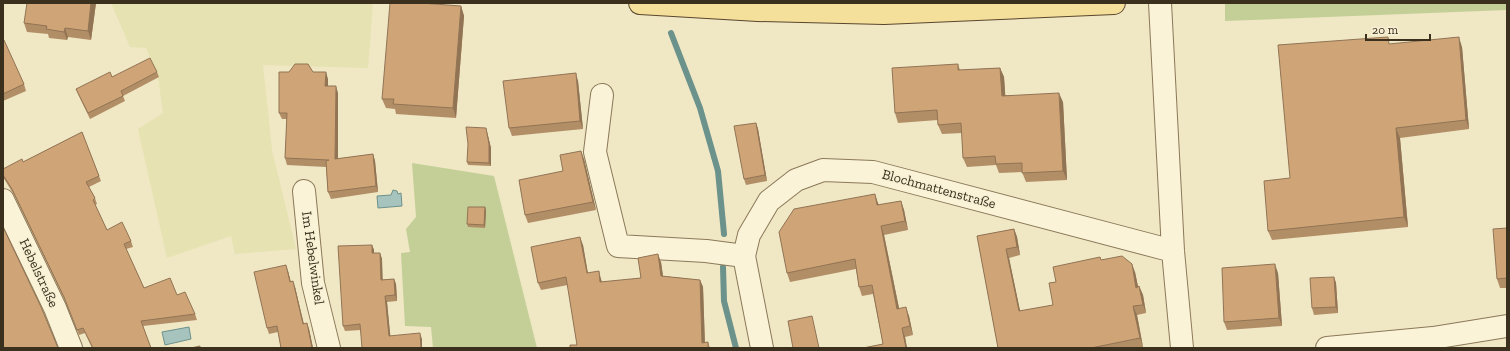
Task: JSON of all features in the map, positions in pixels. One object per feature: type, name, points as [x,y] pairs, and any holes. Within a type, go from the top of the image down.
[{"type":"main road","points":[[640,3],[758,10],[876,13],[1114,3]]},
{"type":"street","points":[[1160,3],[1172,251],[1182,348]]},
{"type":"street","points":[[602,95],[595,152],[618,246],[706,251],[744,256]]},
{"type":"street","name":"Blochmattenstraße","points":[[762,348],[744,256],[748,235],[769,201],[796,180],[823,170],[873,172],[1172,251]]},
{"type":"street","name":"Im Hebelwinkel","points":[[304,191],[313,283],[329,348]]},
{"type":"street","name":"Hebelstraße","points":[[3,200],[55,308],[70,348]]},
{"type":"street","points":[[1327,348],[1433,338],[1507,326]]},
{"type":"shaded area","points":[[111,3],[373,3],[368,68],[263,65],[272,150],[296,249],[235,254],[231,236],[167,258],[138,129],[163,113],[158,76],[146,48],[130,47]]},
{"type":"green space","points":[[1225,3],[1507,3],[1507,10],[1225,21]]},
{"type":"green space","points":[[412,163],[494,176],[537,348],[433,348],[431,327],[405,326],[401,253],[410,252],[406,229],[416,217]]},
{"type":"water","points":[[393,190],[397,191],[398,194],[401,193],[402,206],[378,208],[377,196],[391,195]]},
{"type":"water","points":[[189,327],[191,339],[165,345],[162,332]]},
{"type":"building","points":[[27,3],[91,3],[88,31],[65,28],[64,32],[46,29],[47,26],[24,23]]},
{"type":"building","points":[[390,3],[421,3],[461,6],[453,108],[393,104],[394,99],[382,99]]},
{"type":"building","points":[[1388,37],[1389,44],[1459,37],[1466,120],[1396,128],[1404,217],[1268,231],[1264,181],[1290,178],[1278,45]]},
{"type":"building","points":[[4,40],[24,84],[3,94],[3,41]]},
{"type":"building","points":[[150,58],[157,72],[121,91],[123,96],[88,113],[76,89],[110,72],[112,77]]},
{"type":"building","points":[[295,64],[308,64],[313,72],[326,72],[325,86],[336,86],[335,159],[373,154],[376,186],[328,192],[326,161],[329,160],[285,158],[287,113],[279,113],[279,72],[289,72]]},
{"type":"building","points":[[958,64],[958,70],[1000,68],[1002,96],[1059,93],[1063,171],[1022,173],[1022,163],[996,164],[995,156],[963,158],[961,123],[938,125],[937,110],[895,113],[892,68]]},
{"type":"building","points":[[576,73],[580,121],[509,128],[503,81]]},
{"type":"building","points":[[756,123],[765,175],[744,179],[734,126]]},
{"type":"building","points":[[466,127],[486,128],[489,144],[489,163],[467,162],[468,144]]},
{"type":"building","points":[[82,132],[99,176],[86,182],[95,198],[93,200],[107,230],[122,222],[131,241],[124,244],[144,288],[170,278],[177,295],[185,292],[195,314],[141,321],[151,348],[93,348],[83,328],[77,330],[64,297],[12,189],[3,175],[3,169],[22,159],[23,162]]},
{"type":"building","points":[[581,151],[593,202],[525,215],[519,180],[563,171],[560,155]]},
{"type":"building","points":[[875,194],[877,205],[901,201],[905,221],[881,226],[897,309],[906,307],[910,326],[902,328],[906,348],[863,348],[883,344],[872,285],[859,287],[855,259],[787,273],[779,232],[794,209]]},
{"type":"building","points":[[468,207],[485,207],[484,225],[467,224]]},
{"type":"building","points":[[3,227],[41,307],[58,348],[3,348]]},
{"type":"building","points":[[1507,228],[1507,278],[1497,279],[1493,229]]},
{"type":"building","points":[[1014,229],[1017,247],[1006,249],[1019,311],[1053,305],[1049,283],[1056,282],[1053,267],[1100,257],[1101,260],[1122,256],[1132,264],[1136,288],[1139,286],[1143,305],[1133,306],[1140,338],[1091,348],[998,348],[977,236]]},
{"type":"building","points":[[580,237],[587,273],[599,271],[600,282],[641,278],[638,258],[658,254],[661,276],[700,280],[702,343],[708,342],[708,348],[570,348],[570,345],[577,345],[566,277],[538,283],[531,247]]},
{"type":"building","points":[[372,245],[372,253],[380,253],[381,280],[394,279],[395,295],[385,296],[389,336],[420,333],[421,348],[362,348],[360,324],[343,326],[338,246]]},
{"type":"building","points":[[1275,264],[1279,318],[1224,322],[1222,268]]},
{"type":"building","points":[[286,265],[290,282],[293,281],[303,324],[307,323],[312,348],[281,348],[277,326],[267,328],[254,272]]},
{"type":"building","points":[[1334,277],[1336,307],[1312,308],[1310,278]]},
{"type":"building","points":[[812,316],[819,348],[793,348],[788,321]]},
{"type":"waterway","points":[[671,33],[700,108],[718,171],[724,234]]},
{"type":"waterway","points":[[723,267],[724,301],[736,348]]}]
